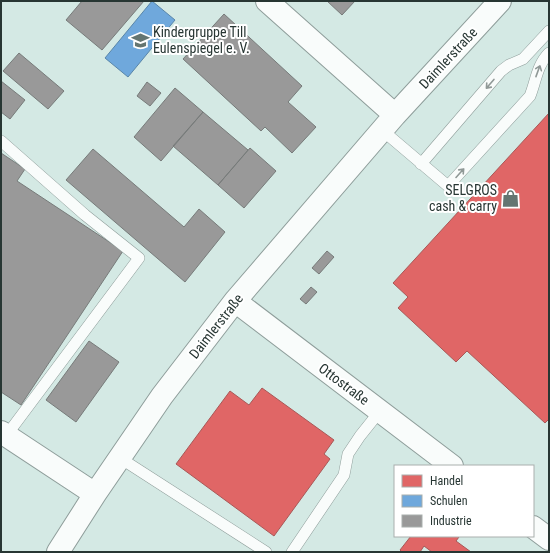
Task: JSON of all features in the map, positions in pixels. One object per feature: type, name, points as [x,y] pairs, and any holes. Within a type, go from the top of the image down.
[{"type":"street","points":[[267,1],[389,123]]},
{"type":"street","name":"Daimlerstraße","points":[[58,552],[95,494],[162,396],[235,301],[389,123],[500,1]]},
{"type":"street","name":"Ottostraße","points":[[235,301],[451,465]]},
{"type":"street","points":[[4,434],[95,494]]},
{"type":"street","points":[[534,528],[549,539]]},
{"type":"lane","points":[[421,164],[501,71],[509,65],[523,59],[549,31]]},
{"type":"lane","points":[[389,123],[421,164],[448,186],[530,96],[538,71],[545,57],[549,53]]},
{"type":"lane","points":[[1,142],[85,215],[139,258],[4,434]]},
{"type":"lane","points":[[292,552],[344,475],[348,454],[380,411]]},
{"type":"lane","points":[[120,458],[266,552]]},
{"type":"building: Handel","name":"SELGROS cash & carry","points":[[549,113],[549,419],[545,423],[467,351],[456,362],[398,308],[408,297],[393,283]]},
{"type":"building: Handel","points":[[262,388],[334,440],[324,454],[330,459],[274,536],[176,464],[230,391],[249,405]]},
{"type":"building: Handel","points":[[410,537],[459,537],[456,541],[471,552],[432,552],[424,546],[420,552],[402,552],[400,550]]},
{"type":"building: Schulen","points":[[152,1],[175,20],[128,77],[105,58]]},
{"type":"building: Industrie","points":[[82,1],[144,1],[102,50],[66,20]]},
{"type":"building: Industrie","points":[[327,1],[355,1],[342,15]]},
{"type":"building: Industrie","points":[[224,14],[302,86],[288,102],[316,127],[292,153],[265,127],[261,131],[183,59]]},
{"type":"building: Industrie","points":[[19,53],[64,91],[48,109],[3,71]]},
{"type":"building: Industrie","points":[[1,81],[25,100],[10,119],[1,112]]},
{"type":"building: Industrie","points":[[147,82],[161,93],[150,106],[137,96]]},
{"type":"building: Industrie","points":[[175,88],[203,112],[161,161],[134,137]]},
{"type":"building: Industrie","points":[[203,112],[248,150],[218,185],[173,146]]},
{"type":"building: Industrie","points":[[250,148],[276,171],[244,208],[218,185]]},
{"type":"building: Industrie","points":[[93,149],[184,227],[199,209],[225,232],[185,282],[66,180]]},
{"type":"building: Industrie","points":[[1,153],[25,169],[17,181],[123,251],[21,405],[1,392]]},
{"type":"building: Industrie","points":[[327,251],[334,257],[319,274],[312,268]]},
{"type":"building: Industrie","points":[[311,287],[317,292],[306,304],[300,299]]},
{"type":"building: Industrie","points":[[89,341],[119,362],[76,422],[46,400]]},
{"type":"place","name":"Kindergruppe Till Eulenspiegel e. V.","points":[[140,40]]},
{"type":"place","name":"SELGROS cash & carry","points":[[510,198]]}]
